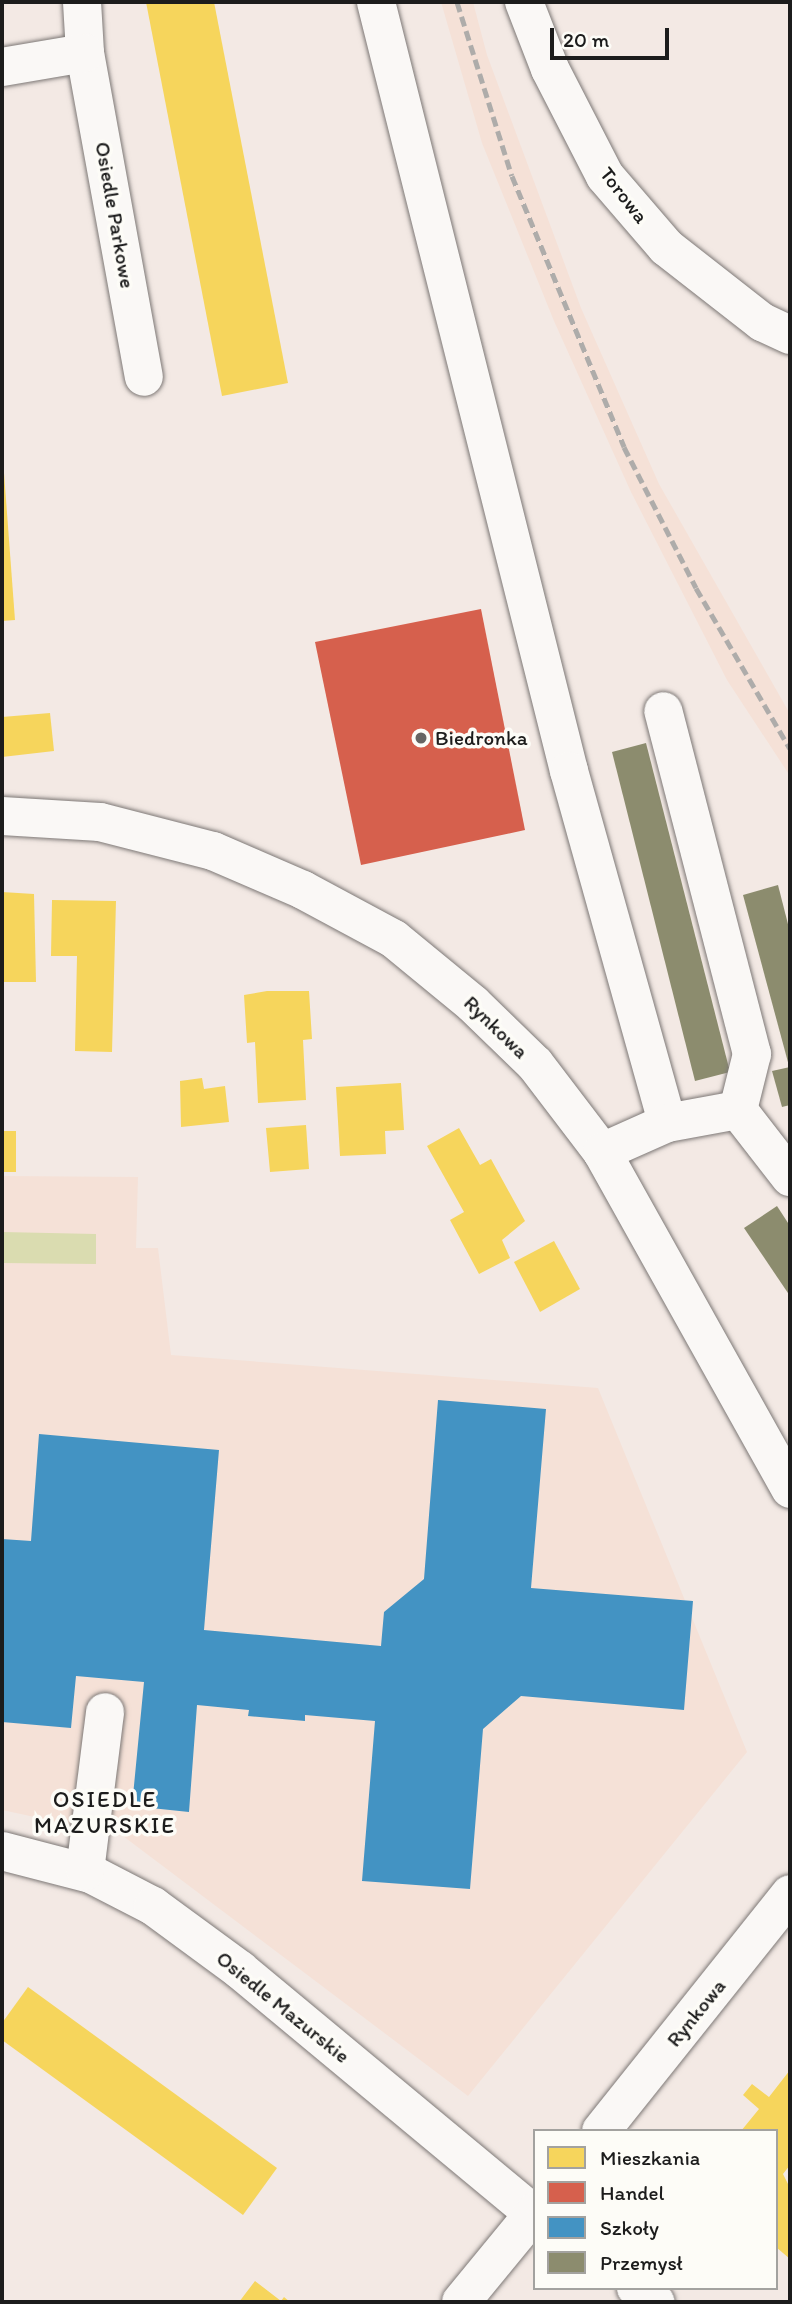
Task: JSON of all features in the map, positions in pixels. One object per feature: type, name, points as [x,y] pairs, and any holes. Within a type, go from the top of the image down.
[{"type":"street","name":"Osiedle Parkowe","points":[[82,2],[85,53],[144,377]]},
{"type":"street","points":[[376,2],[569,771],[667,1123]]},
{"type":"street","name":"Torowa","points":[[524,2],[550,69],[605,176],[666,247],[762,322],[790,335]]},
{"type":"street","points":[[2,67],[85,53]]},
{"type":"street","points":[[663,711],[752,1054],[738,1110]]},
{"type":"street","name":"Rynkowa","points":[[2,816],[100,822],[212,851],[303,890],[394,939],[473,1004],[535,1064],[603,1152],[790,1489]]},
{"type":"street","points":[[603,1152],[667,1123],[738,1110]]},
{"type":"street","points":[[738,1110],[790,1177]]},
{"type":"street","points":[[85,1871],[105,1712]]},
{"type":"street","name":"Osiedle Mazurskie","points":[[2,1852],[85,1871],[153,1906],[240,1970],[533,2212]]},
{"type":"street","name":"Rynkowa","points":[[603,2129],[790,1894]]},
{"type":"street","points":[[461,2302],[533,2214]]},
{"type":"street","points":[[639,2290],[655,2302]]},
{"type":"shaded area","points":[[441,2],[473,2],[487,55],[581,308],[659,484],[790,714],[790,776],[727,680],[631,492],[554,321],[482,143]]},
{"type":"shaded area","points":[[2,1176],[138,1177],[136,1248],[158,1248],[171,1355],[598,1388],[747,1752],[468,2096],[123,1836],[2,1810]]},
{"type":"green space","points":[[2,1232],[96,1234],[96,1264],[2,1263]]},
{"type":"building: Mieszkania","points":[[146,2],[214,2],[288,383],[222,396]]},
{"type":"building: Mieszkania","points":[[2,446],[15,620],[2,621]]},
{"type":"building: Mieszkania","points":[[50,713],[54,751],[2,757],[2,717]]},
{"type":"building: Mieszkania","points":[[2,892],[34,894],[36,982],[2,982]]},
{"type":"building: Mieszkania","points":[[52,900],[116,901],[112,1052],[75,1051],[77,956],[51,956]]},
{"type":"building: Mieszkania","points":[[267,991],[309,991],[312,1039],[303,1040],[306,1100],[258,1103],[255,1042],[247,1043],[244,995]]},
{"type":"building: Mieszkania","points":[[202,1078],[204,1089],[225,1086],[229,1122],[181,1127],[180,1081]]},
{"type":"building: Mieszkania","points":[[401,1083],[404,1130],[385,1131],[386,1154],[340,1156],[336,1087]]},
{"type":"building: Mieszkania","points":[[306,1125],[309,1169],[270,1172],[266,1128]]},
{"type":"building: Mieszkania","points":[[459,1128],[480,1165],[491,1159],[525,1221],[502,1240],[510,1258],[479,1274],[450,1220],[464,1212],[427,1146]]},
{"type":"building: Mieszkania","points":[[2,1131],[16,1131],[16,1172],[2,1172]]},
{"type":"building: Mieszkania","points":[[554,1241],[580,1289],[540,1312],[514,1262]]},
{"type":"building: Mieszkania","points":[[28,1987],[277,2168],[243,2215],[2,2040],[2,2023]]},
{"type":"building: Mieszkania","points":[[790,2070],[790,2165],[783,2174],[790,2188],[790,2259],[778,2249],[778,2129],[743,2129],[759,2109],[743,2095],[752,2084],[769,2097]]},
{"type":"building: Mieszkania","points":[[255,2281],[281,2301],[284,2297],[290,2302],[239,2302]]},
{"type":"building: Handel","name":"Biedronka","points":[[481,609],[525,830],[361,865],[315,642]]},
{"type":"building: Szkoły","points":[[438,1400],[546,1409],[531,1588],[693,1601],[684,1710],[521,1696],[483,1729],[470,1889],[362,1881],[375,1721],[305,1715],[305,1721],[248,1716],[249,1710],[197,1705],[189,1812],[132,1806],[144,1682],[76,1676],[71,1728],[2,1722],[2,1539],[31,1541],[39,1434],[219,1450],[204,1630],[381,1646],[384,1612],[424,1579]]},
{"type":"building: Przemysł","points":[[646,743],[730,1072],[695,1081],[612,752]]},
{"type":"building: Przemysł","points":[[778,885],[790,932],[789,1066],[743,895]]},
{"type":"building: Przemysł","points":[[790,1067],[790,1105],[782,1107],[772,1071]]},
{"type":"building: Przemysł","points":[[777,1206],[790,1226],[790,1296],[744,1228]]},
{"type":"railway","points":[[457,2],[512,176],[624,447],[696,588],[790,749]]},
{"type":"place","name":"Biedronka","points":[[421,738]]},
{"type":"district","name":"OSIEDLE MAZURSKIE","points":[[105,1812]]}]
